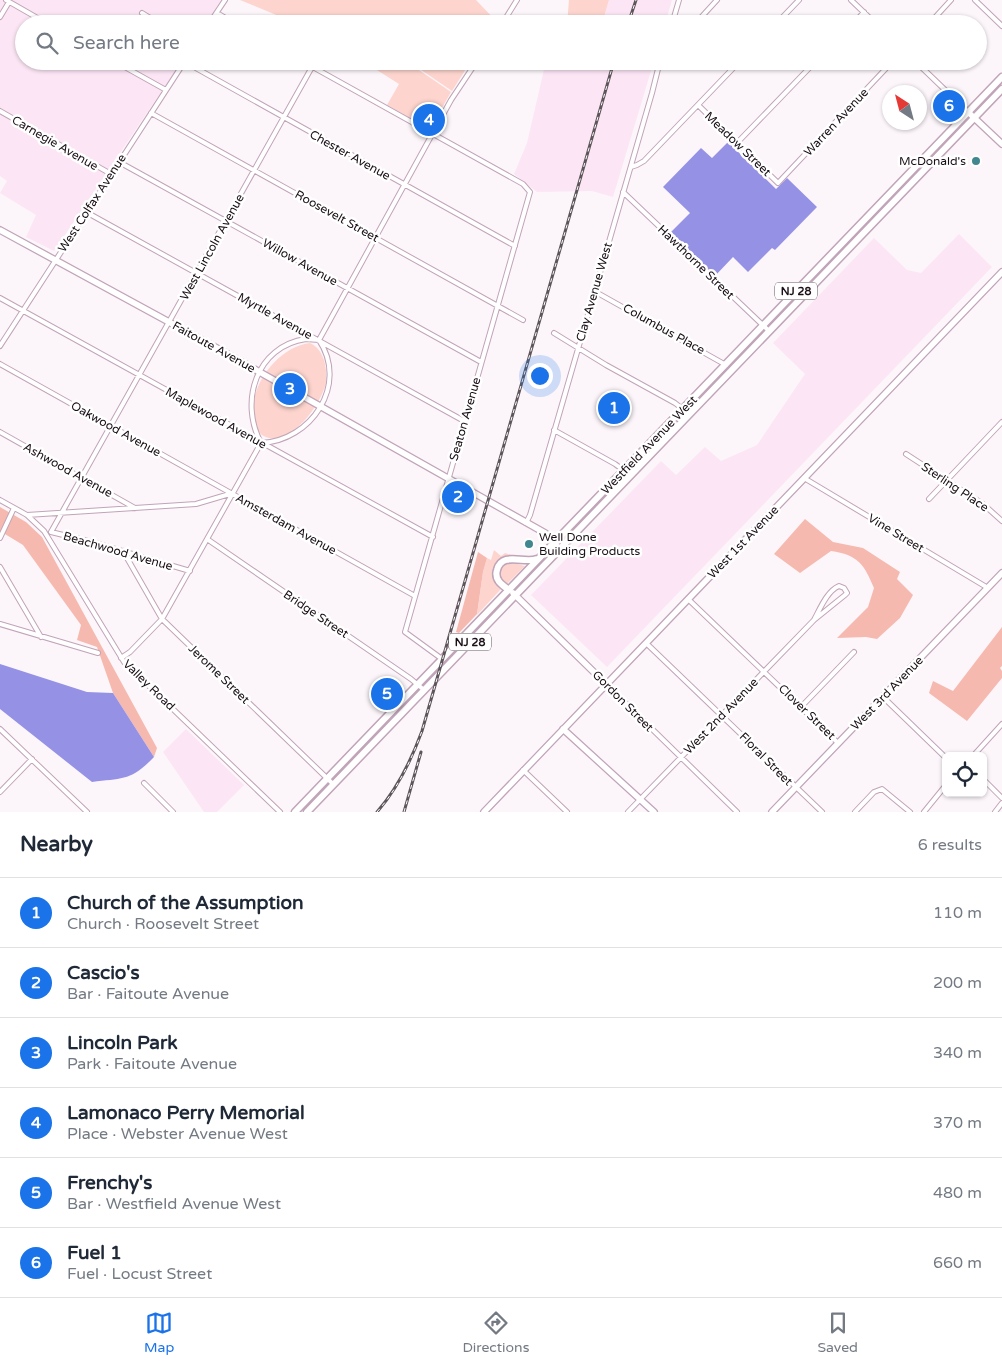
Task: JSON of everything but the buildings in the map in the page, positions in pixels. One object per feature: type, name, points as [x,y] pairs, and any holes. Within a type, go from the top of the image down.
[{"type":"main road","name":"Westfield Avenue West","points":[[295,812],[1002,77]]},
{"type":"main road","name":"Westfield Avenue West","points":[[307,812],[1002,89]]},
{"type":"main road","points":[[882,202],[887,208]]},
{"type":"main road","points":[[801,286],[807,292]]},
{"type":"main road","points":[[509,590],[497,578],[496,573],[500,564],[508,559],[530,561],[541,556]]},
{"type":"street","points":[[220,15],[216,13],[225,0]]},
{"type":"street","points":[[508,15],[517,0]]},
{"type":"street","points":[[675,15],[679,0]]},
{"type":"street","points":[[704,15],[718,0]]},
{"type":"street","points":[[785,15],[799,0]]},
{"type":"street","points":[[851,0],[867,15]]},
{"type":"street","points":[[937,15],[951,0]]},
{"type":"street","points":[[974,0],[1002,26]]},
{"type":"street","points":[[0,17],[8,1],[32,15]]},
{"type":"street","points":[[861,15],[864,12]]},
{"type":"street","points":[[130,70],[166,90]]},
{"type":"street","name":"West Colfax Avenue","points":[[0,346],[54,260],[179,70]]},
{"type":"street","name":"Chester Avenue","points":[[201,70],[515,246]]},
{"type":"street","name":"West Lincoln Avenue","points":[[51,532],[64,512],[310,70]]},
{"type":"street","points":[[317,70],[432,135]]},
{"type":"street","points":[[319,340],[451,100],[471,70]]},
{"type":"street","name":"Clay Avenue West","points":[[526,523],[530,515],[658,70]]},
{"type":"street","points":[[631,167],[644,161],[731,70]]},
{"type":"street","points":[[736,144],[807,70]]},
{"type":"street","name":"Warren Avenue","points":[[778,183],[885,70]]},
{"type":"street","points":[[924,70],[1002,144]]},
{"type":"street","name":"Meadow Street","points":[[698,105],[778,183]]},
{"type":"street","name":"Carnegie Avenue","points":[[0,111],[111,174]]},
{"type":"street","name":"Roosevelt Street","points":[[151,113],[523,320]]},
{"type":"street","name":"Seaton Avenue","points":[[432,135],[523,184],[530,192],[405,632],[442,659]]},
{"type":"street","name":"Willow Avenue","points":[[119,162],[481,362]]},
{"type":"street","name":"Hawthorne Street","points":[[623,192],[769,331]]},
{"type":"street","name":"Myrtle Avenue","points":[[86,212],[464,421]]},
{"type":"street","name":"Faitoute Avenue","points":[[0,230],[260,372],[545,533],[555,541]]},
{"type":"street","name":"West 1st Avenue","points":[[484,812],[1002,272]]},
{"type":"street","name":"Columbus Place","points":[[594,291],[731,370]]},
{"type":"street","name":"Maplewood Avenue","points":[[0,298],[433,537]]},
{"type":"street","points":[[554,333],[689,414]]},
{"type":"street","points":[[261,443],[254,427],[252,411],[254,387],[260,372],[270,356],[284,346],[300,340],[319,340]]},
{"type":"street","points":[[261,443],[275,442],[293,434],[309,421],[321,407],[328,388],[329,374],[325,353],[319,340]]},
{"type":"street","name":"Oakwood Avenue","points":[[0,364],[233,494]]},
{"type":"street","points":[[929,499],[1002,422]]},
{"type":"street","points":[[554,430],[624,470],[630,476]]},
{"type":"street","name":"Ashwood Avenue","points":[[0,432],[83,477],[135,508]]},
{"type":"street","points":[[121,658],[130,652],[162,619],[261,443]]},
{"type":"street","name":"Sterling Place","points":[[906,454],[983,504],[1002,520]]},
{"type":"street","name":"Vine Street","points":[[804,478],[988,588]]},
{"type":"street","name":"Amsterdam Avenue","points":[[27,514],[196,504],[233,494],[415,596]]},
{"type":"street","name":"Beachwood Avenue","points":[[0,500],[27,514],[47,535],[51,532],[190,571]]},
{"type":"street","points":[[0,538],[14,508]]},
{"type":"street","name":"Valley Road","points":[[47,535],[121,658],[280,812]]},
{"type":"street","name":"Bridge Street","points":[[208,539],[424,690]]},
{"type":"street","points":[[555,541],[556,552]]},
{"type":"street","name":"Jerome Street","points":[[123,551],[162,619],[333,784]]},
{"type":"street","points":[[0,567],[41,637]]},
{"type":"street","name":"West 3rd Avenue","points":[[772,812],[1002,573]]},
{"type":"street","name":"West 2nd Avenue","points":[[628,812],[814,620],[847,593],[844,588],[840,586],[834,589],[814,620]]},
{"type":"street","name":"Gordon Street","points":[[509,590],[570,647],[737,812]]},
{"type":"street","name":"Clover Street","points":[[688,599],[838,743]]},
{"type":"street","points":[[0,624],[98,653]]},
{"type":"street","name":"Floral Street","points":[[646,643],[822,812]]},
{"type":"street","points":[[802,708],[854,652]]},
{"type":"street","points":[[883,697],[942,754]]},
{"type":"street","points":[[977,752],[1002,724]]},
{"type":"street","points":[[0,729],[87,812]]},
{"type":"street","points":[[563,729],[654,812]]},
{"type":"street","points":[[0,792],[32,759]]},
{"type":"street","points":[[523,770],[567,812]]},
{"type":"street","points":[[144,783],[173,812]]},
{"type":"street","points":[[987,783],[1002,798]]},
{"type":"street","points":[[855,812],[874,792],[882,789],[910,812]]},
{"type":"street","points":[[924,812],[942,790]]},
{"type":"street","points":[[995,812],[1002,803]]},
{"type":"shaded area","points":[[0,0],[224,0],[213,15],[15,15],[15,70],[176,70],[54,251],[26,237],[36,215],[0,193],[7,181],[0,176]]},
{"type":"shaded area","points":[[240,0],[476,0],[490,15],[276,15]]},
{"type":"shaded area","points":[[569,0],[609,0],[605,15],[568,15]]},
{"type":"shaded area","points":[[609,0],[672,0],[668,15],[605,15]]},
{"type":"shaded area","points":[[377,70],[419,70],[451,92],[430,129],[387,105],[399,84]]},
{"type":"shaded area","points":[[421,70],[465,70],[452,91]]},
{"type":"shaded area","points":[[544,70],[651,70],[613,197],[592,191],[537,192],[514,174],[527,143]]},
{"type":"shaded area","points":[[728,142],[776,189],[787,178],[817,207],[775,250],[772,248],[748,272],[733,257],[715,276],[671,232],[690,213],[663,187],[701,148],[712,158]]},
{"type":"shaded area","points":[[959,234],[992,267],[607,667],[531,595],[661,461],[676,475],[705,447],[721,461],[757,445],[805,374],[773,343],[874,238],[907,270],[921,273]]},
{"type":"shaded area","points":[[310,343],[319,350],[324,360],[326,383],[323,392],[312,411],[297,428],[278,438],[264,436],[257,428],[253,413],[254,399],[258,386],[265,373],[285,353],[297,346]]},
{"type":"shaded area","points":[[0,507],[26,522],[42,537],[157,748],[154,757],[113,693],[97,647],[77,640],[81,625],[23,545],[0,531]]},
{"type":"shaded area","points":[[805,519],[833,542],[863,548],[900,572],[897,579],[913,595],[900,618],[877,639],[866,637],[837,638],[868,607],[874,588],[859,562],[848,555],[831,551],[800,573],[774,554]]},
{"type":"shaded area","points":[[494,550],[501,556],[505,553],[512,555],[496,563],[493,573],[496,584],[501,589],[477,615],[483,572],[487,558],[491,560]]},
{"type":"shaded area","points":[[478,552],[487,558],[477,614],[459,633],[456,632]]},
{"type":"shaded area","points":[[509,562],[525,566],[506,585],[501,579],[499,572]]},
{"type":"shaded area","points":[[1002,627],[1002,666],[1000,668],[1002,678],[967,721],[929,693],[933,681],[953,691]]},
{"type":"shaded area","points":[[0,664],[87,692],[113,693],[154,757],[139,770],[126,777],[92,782],[0,709]]},
{"type":"shaded area","points":[[186,729],[244,785],[217,812],[204,812],[163,752]]},
{"type":"railway","points":[[631,15],[636,0]]},
{"type":"railway","points":[[377,812],[403,774],[422,731],[611,70]]},
{"type":"railway","points":[[404,812],[421,752]]},
{"type":"place","name":"Fuel 1","points":[[949,106]]},
{"type":"place","name":"Lamonaco Perry Memorial","points":[[429,120]]},
{"type":"place","name":"McDonald's","points":[[976,161]]},
{"type":"place","name":"Lincoln Park","points":[[290,389]]},
{"type":"place","name":"Church of the Assumption","points":[[614,408]]},
{"type":"place","name":"Cascio's","points":[[458,497]]},
{"type":"place","name":"Well Done Building Products","points":[[529,544]]},
{"type":"place","name":"Frenchy's","points":[[387,694]]}]
